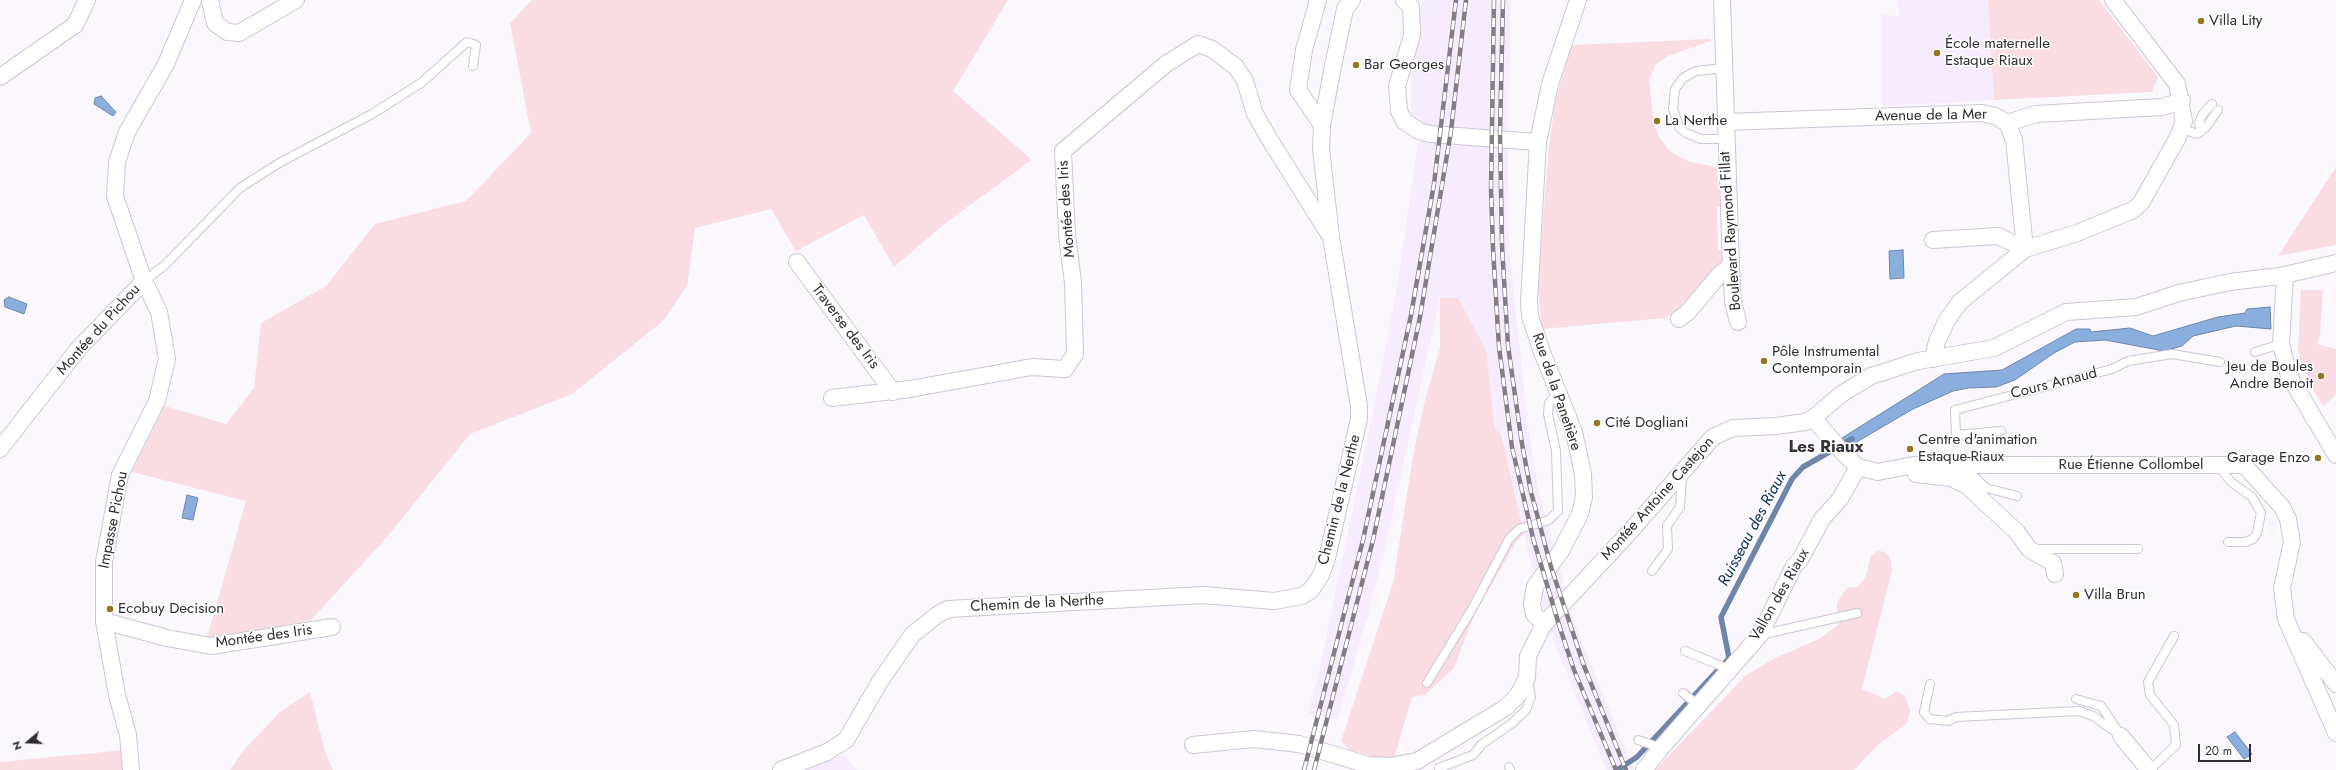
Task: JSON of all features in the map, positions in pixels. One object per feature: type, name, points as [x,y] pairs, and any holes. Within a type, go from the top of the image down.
[{"type":"street","points":[[0,78],[75,25],[87,0]]},
{"type":"street","name":"Montée du Pichou","points":[[0,449],[79,348],[144,281],[115,196],[117,162],[127,132],[166,64],[193,0]]},
{"type":"street","points":[[210,0],[215,23],[227,32],[239,33],[296,0]]},
{"type":"street","points":[[1318,0],[1304,50],[1298,90],[1322,125]]},
{"type":"street","name":"Chemin de la Nerthe","points":[[781,770],[833,749],[846,740],[879,683],[912,635],[936,615],[948,609],[1203,595],[1274,601],[1302,596],[1311,590],[1321,575],[1328,558],[1359,419],[1359,406],[1331,237],[1321,149],[1322,125],[1345,9],[1352,0]]},
{"type":"street","points":[[1404,0],[1411,7],[1412,35],[1398,86],[1399,111],[1404,121],[1419,131],[1430,134],[1538,142],[1550,84],[1578,0]]},
{"type":"street","name":"Boulevard Raymond Fillat","points":[[1722,0],[1731,266],[1733,302],[1738,322]]},
{"type":"street","points":[[1933,359],[1936,341],[1947,320],[1960,302],[2025,248],[2077,233],[2133,210],[2141,203],[2181,128],[2184,121],[2182,101],[2177,84],[2113,0]]},
{"type":"street","name":"Montée des Iris","points":[[832,398],[893,392],[1032,367],[1065,369],[1075,354],[1073,283],[1067,234],[1063,151],[1166,64],[1198,44],[1212,49],[1236,67],[1244,81],[1255,114],[1331,237]]},
{"type":"street","points":[[2007,123],[2036,114],[2162,107],[2182,101]]},
{"type":"street","name":"Avenue de la Mer","points":[[1725,122],[1982,113],[1995,116],[2007,123],[2014,140],[2025,248]]},
{"type":"street","name":"Rue de la Panetière","points":[[1538,142],[1528,302],[1530,316],[1542,352],[1574,432],[1583,474],[1584,497],[1580,514],[1561,551],[1535,586],[1532,604],[1534,614],[1544,624]]},
{"type":"street","points":[[1933,240],[1998,236],[2025,248]]},
{"type":"street","name":"Traverse des Iris","points":[[798,262],[893,392]]},
{"type":"street","name":"Montée Antoine Castejon","points":[[1193,745],[1254,739],[1299,744],[1368,765],[1414,766],[1505,708],[1518,695],[1527,678],[1528,656],[1544,624],[1626,536],[1682,470],[1713,437],[1733,428],[1792,424],[1813,418],[1842,393],[1871,376],[1918,361],[1994,348],[2066,312],[2136,307],[2179,293],[2230,282],[2285,275],[2336,263]]},
{"type":"street","points":[[1679,319],[1688,312],[1719,275],[1731,266]]},
{"type":"street","points":[[2285,275],[2281,344],[2292,386],[2336,455]]},
{"type":"street","name":"Impasse Pichou","points":[[132,770],[128,735],[117,695],[104,621],[104,562],[120,475],[157,401],[167,360],[159,312],[144,281]]},
{"type":"street","points":[[1813,418],[1844,454],[1858,467]]},
{"type":"street","name":"Rue Étienne Collombel","points":[[1858,467],[1878,472],[1913,465],[2244,465],[2282,507],[2288,519],[2292,542],[2282,588],[2286,619]]},
{"type":"street","name":"Vallon des Riaux","points":[[1644,770],[1658,747],[1728,668],[1760,635],[1794,566],[1800,560],[1822,518],[1840,499],[1858,467]]},
{"type":"street","points":[[1898,468],[1909,473],[1951,478],[1966,485],[2017,532],[2029,549],[2053,563],[2055,574]]},
{"type":"street","points":[[2286,619],[2336,684]]},
{"type":"street","points":[[2286,619],[2336,733]]},
{"type":"street","name":"Montée des Iris","points":[[104,621],[167,638],[211,646],[332,627]]},
{"type":"street","points":[[2121,736],[2150,770]]},
{"type":"lane","points":[[144,281],[165,265],[246,184],[279,163],[372,114],[420,83],[467,42],[476,45],[473,66]]},
{"type":"lane","name":"Boulevard Raymond Fillat","points":[[1724,68],[1696,71],[1683,78],[1675,89],[1673,108],[1680,127],[1686,134],[1701,139],[1726,139]]},
{"type":"lane","points":[[2181,128],[2193,134],[2200,131],[2215,108]]},
{"type":"lane","points":[[2255,352],[2281,344]]},
{"type":"lane","name":"Cours Arnaud","points":[[2001,431],[1956,434],[1955,410],[2112,369],[2128,361],[2172,354],[2220,362]]},
{"type":"lane","points":[[1427,683],[1472,609],[1509,539],[1519,530],[1549,520],[1558,511],[1556,451],[1548,414],[1549,403],[1558,392]]},
{"type":"lane","points":[[2223,465],[2223,472],[2231,482],[2252,497],[2261,513],[2258,533],[2253,539],[2245,542],[2228,542]]},
{"type":"lane","points":[[1652,571],[1668,549],[1667,526],[1680,507],[1682,470]]},
{"type":"lane","points":[[1951,478],[1964,475],[1974,477],[1986,488],[2017,496]]},
{"type":"lane","points":[[2029,549],[2138,549]]},
{"type":"lane","points":[[1760,635],[1857,613]]},
{"type":"lane","points":[[2150,770],[2176,745],[2174,725],[2150,695],[2148,682],[2174,636]]},
{"type":"lane","points":[[1685,651],[1728,668]]},
{"type":"lane","points":[[1439,768],[1472,755],[1482,744],[1511,724],[1526,710],[1531,696],[1527,678]]},
{"type":"lane","points":[[1930,684],[1924,712],[1929,719],[1948,721],[1956,717],[2079,711],[2098,719],[2121,736]]},
{"type":"lane","points":[[1683,693],[1696,704]]},
{"type":"lane","points":[[2076,699],[2101,706],[2121,736]]},
{"type":"lane","points":[[1638,740],[1658,747]]},
{"type":"shaded area","points":[[532,0],[1008,0],[953,91],[1032,160],[948,221],[894,267],[864,215],[796,251],[771,209],[695,228],[687,286],[663,321],[572,394],[470,434],[388,536],[311,620],[250,635],[207,638],[246,501],[132,472],[165,406],[226,424],[254,388],[261,323],[326,286],[375,224],[466,201],[531,133],[510,23]]},
{"type":"shaded area","points":[[1422,0],[1511,0],[1508,147],[1509,248],[1528,426],[1538,488],[1575,625],[1634,770],[1606,770],[1551,634],[1529,556],[1502,433],[1495,429],[1486,350],[1440,298],[1378,578],[1338,720],[1308,713],[1317,681],[1366,446],[1397,288],[1418,144],[1423,139],[1425,125],[1411,115],[1411,72],[1419,37]]},
{"type":"shaded area","name":"École maternelle Estaque Riaux","points":[[1898,0],[1988,0],[1994,100],[1882,106],[1882,15],[1899,16]]},
{"type":"shaded area","points":[[1988,0],[2099,0],[2158,77],[2152,92],[1994,100]]},
{"type":"shaded area","points":[[1710,39],[1710,41],[1668,56],[1656,64],[1649,80],[1654,125],[1667,148],[1677,156],[1690,162],[1717,167],[1720,207],[1717,207],[1718,250],[1725,250],[1724,263],[1683,308],[1665,318],[1542,329],[1538,287],[1549,144],[1556,99],[1571,45]]},
{"type":"shaded area","points":[[2336,167],[2336,245],[2278,256]]},
{"type":"shaded area","name":"Jeu de Boules Andre Benoit","points":[[2301,290],[2323,290],[2320,336],[2317,344],[2336,349],[2336,395],[2323,406],[2310,385],[2298,352]]},
{"type":"shaded area","points":[[1440,298],[1458,298],[1486,350],[1495,429],[1501,433],[1524,534],[1517,540],[1474,616],[1454,668],[1425,695],[1412,697],[1394,758],[1380,759],[1350,750],[1341,741],[1393,583],[1413,456],[1425,400],[1440,348]]},
{"type":"shaded area","points":[[1878,551],[1885,552],[1890,558],[1892,570],[1862,689],[1885,699],[1897,691],[1905,696],[1910,711],[1907,723],[1878,745],[1854,770],[1655,770],[1745,676],[1773,659],[1821,638],[1839,624],[1843,617],[1837,612],[1837,603],[1847,588],[1857,587],[1865,578],[1871,556]]},
{"type":"shaded area","points":[[310,692],[325,752],[333,770],[230,770],[243,751],[280,712]]},
{"type":"shaded area","points":[[125,750],[124,770],[0,770],[0,762]]},
{"type":"shaded area","points":[[844,755],[857,770],[804,770],[819,764]]},
{"type":"water","points":[[101,96],[116,112],[113,116],[94,104],[95,98]]},
{"type":"water","points":[[1903,250],[1904,278],[1890,279],[1889,251]]},
{"type":"water","points":[[9,297],[27,304],[24,314],[5,307],[4,300]]},
{"type":"water","points":[[2270,307],[2271,329],[2236,326],[2193,336],[2182,346],[2164,351],[2105,340],[2075,342],[2054,353],[2015,380],[1996,387],[1968,388],[1953,391],[1913,409],[1848,447],[1842,438],[1944,374],[2002,370],[2076,329],[2090,329],[2091,332],[2130,328],[2153,336],[2218,317],[2245,313],[2247,309]]},
{"type":"water","points":[[187,495],[198,498],[193,520],[182,518]]},
{"type":"water","points":[[2235,732],[2252,754],[2244,759],[2227,737]]},
{"type":"waterway","name":"Ruisseau des Riaux","points":[[1617,770],[1637,757],[1729,658],[1721,617],[1792,479],[1803,467],[1852,439]]},
{"type":"railway","points":[[1304,770],[1363,540],[1411,315],[1434,184],[1456,0]]},
{"type":"railway","points":[[1314,770],[1373,540],[1420,317],[1451,131],[1466,0]]},
{"type":"railway","points":[[1494,0],[1491,189],[1493,248],[1499,347],[1512,447],[1533,538],[1560,628],[1574,670],[1616,770]]},
{"type":"railway","points":[[1503,0],[1500,133],[1502,246],[1508,346],[1522,444],[1531,492],[1551,567],[1584,666],[1626,770]]},
{"type":"place","name":"Villa Lity","points":[[2201,21]]},
{"type":"place","name":"École maternelle Estaque Riaux","points":[[1937,53]]},
{"type":"place","name":"Bar Georges","points":[[1356,65]]},
{"type":"place","name":"La Nerthe","points":[[1657,121]]},
{"type":"place","name":"Pôle Instrumental Contemporain","points":[[1764,361]]},
{"type":"place","name":"Jeu de Boules Andre Benoit","points":[[2321,376]]},
{"type":"place","name":"Cité Dogliani","points":[[1597,423]]},
{"type":"place","name":"Centre d'animation Estaque-Riaux","points":[[1910,449]]},
{"type":"place","name":"Garage Enzo","points":[[2318,458]]},
{"type":"place","name":"Villa Brun","points":[[2076,595]]},
{"type":"place","name":"Ecobuy Decision","points":[[110,609]]},
{"type":"district","name":"Les Riaux","points":[[1826,448]]}]
